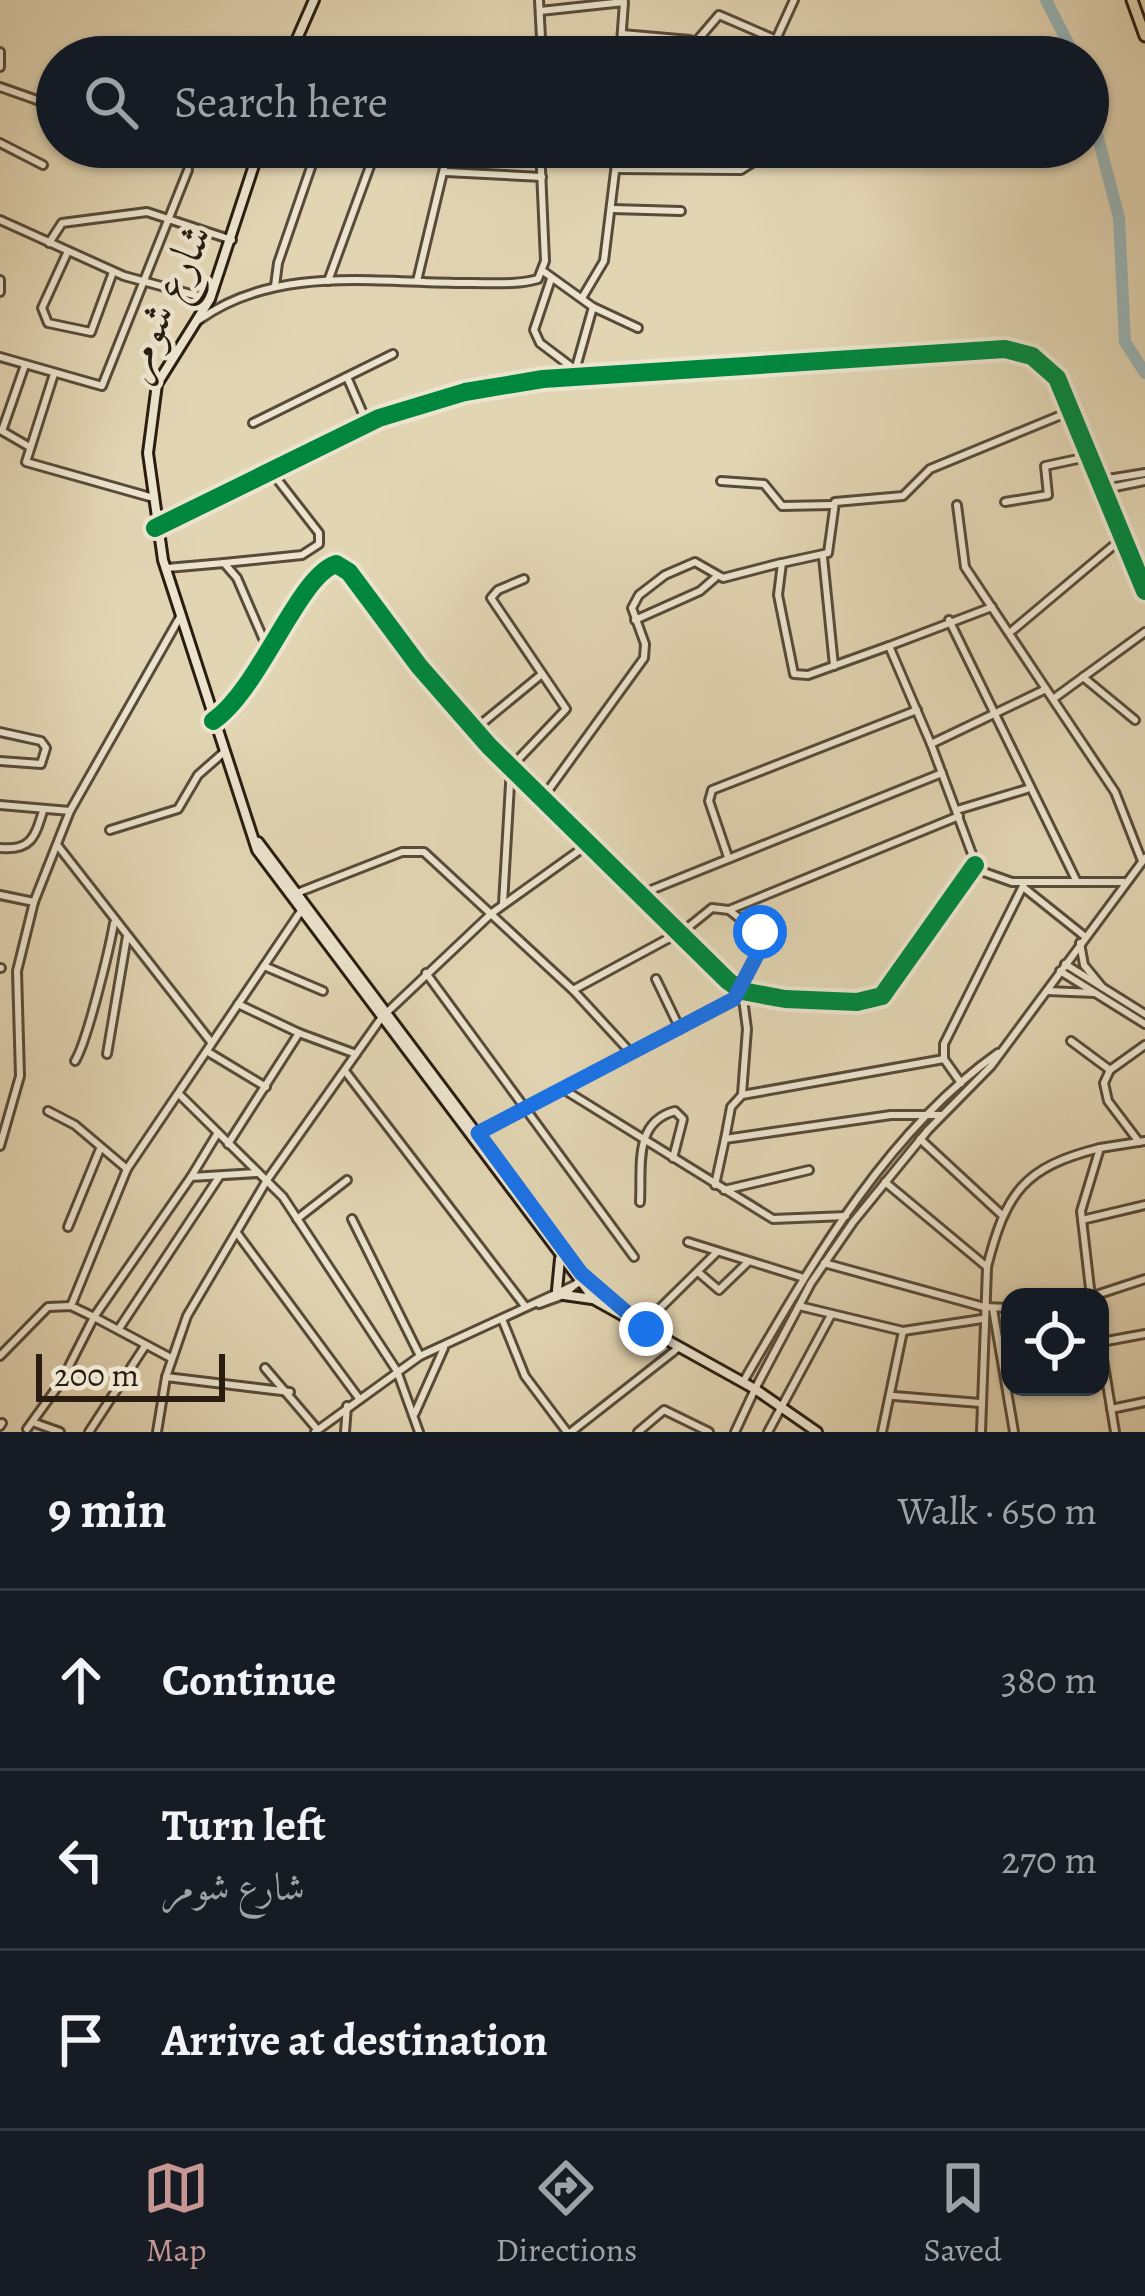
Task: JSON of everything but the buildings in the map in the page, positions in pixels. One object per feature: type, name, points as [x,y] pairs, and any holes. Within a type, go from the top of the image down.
[{"type":"main road","points":[[299,36],[314,0]]},
{"type":"main road","points":[[1132,0],[1145,36]]},
{"type":"main road","name":"شارع شومر","points":[[254,168],[210,298],[157,384],[148,437],[155,528],[223,753],[261,859],[478,1133],[596,1300],[755,1389],[817,1432]]},
{"type":"main road","points":[[172,637],[187,639]]},
{"type":"main road","name":"شارع شومر","points":[[251,830],[303,908]]},
{"type":"main road","name":"شارع شومر","points":[[384,1014],[560,1258],[643,1329]]},
{"type":"main road","points":[[560,1258],[561,1293],[596,1300]]},
{"type":"street","points":[[538,0],[541,36]]},
{"type":"street","points":[[773,36],[794,0]]},
{"type":"street","points":[[540,11],[621,1],[626,6],[622,34],[638,36]]},
{"type":"street","points":[[701,36],[719,15],[767,36]]},
{"type":"street","points":[[0,52],[0,68]]},
{"type":"street","points":[[0,87],[36,100]]},
{"type":"street","points":[[0,143],[36,161]]},
{"type":"street","points":[[275,286],[312,168]]},
{"type":"street","points":[[328,281],[370,168]]},
{"type":"street","points":[[417,281],[447,168]]},
{"type":"street","points":[[541,168],[543,271]]},
{"type":"street","points":[[582,298],[604,261],[617,169],[658,168]]},
{"type":"street","points":[[712,168],[744,168]]},
{"type":"street","points":[[0,357],[102,386],[188,170]]},
{"type":"street","points":[[446,172],[542,176]]},
{"type":"street","points":[[612,209],[681,211]]},
{"type":"street","points":[[49,243],[56,227],[74,220],[137,211],[232,240]]},
{"type":"street","points":[[0,220],[113,272],[210,298]]},
{"type":"street","points":[[68,251],[42,308],[48,323],[91,332],[113,272]]},
{"type":"street","points":[[197,321],[242,293],[275,286],[328,281],[527,282],[543,271]]},
{"type":"street","points":[[543,271],[593,307],[638,328]]},
{"type":"street","points":[[552,278],[534,330],[540,343],[573,373]]},
{"type":"street","points":[[0,280],[0,292]]},
{"type":"street","points":[[573,373],[593,307]]},
{"type":"street","points":[[155,528],[368,424],[465,392],[573,373],[1005,350],[1045,364],[1071,412],[1145,592]]},
{"type":"street","points":[[254,423],[394,354]]},
{"type":"street","points":[[25,365],[2,431],[28,446]]},
{"type":"street","points":[[54,374],[28,446],[30,465],[150,497]]},
{"type":"street","points":[[347,377],[368,424]]},
{"type":"street","points":[[721,481],[764,484],[782,506],[903,496],[930,469],[1071,412]]},
{"type":"street","points":[[1005,502],[1048,495],[1046,466],[1087,457]]},
{"type":"street","points":[[166,568],[302,555],[319,544],[319,533],[270,470]]},
{"type":"street","points":[[1096,481],[1145,477]]},
{"type":"street","points":[[1100,490],[1145,477]]},
{"type":"street","points":[[832,505],[833,544],[823,557],[834,666]]},
{"type":"street","points":[[743,1382],[846,1216],[937,1114],[1006,1047],[1081,938],[1143,860],[1117,795],[1012,631],[965,567],[957,505]]},
{"type":"street","points":[[152,514],[178,513]]},
{"type":"street","points":[[1012,631],[1120,540]]},
{"type":"street","points":[[635,620],[700,591],[715,578],[823,557]]},
{"type":"street","points":[[542,799],[644,658],[646,644],[635,620],[637,598],[669,572],[700,561],[715,578]]},
{"type":"street","points":[[224,563],[237,578],[269,652]]},
{"type":"street","points":[[782,563],[778,595],[790,668],[804,676],[992,607]]},
{"type":"street","points":[[213,721],[243,697],[322,569],[343,566],[475,729],[588,845],[742,991],[826,1002],[882,996],[975,865]]},
{"type":"street","points":[[503,904],[511,767],[565,712],[563,699],[491,598],[524,579]]},
{"type":"street","points":[[0,1146],[20,1076],[14,998],[34,902],[70,811],[180,617]]},
{"type":"street","points":[[949,620],[1027,789],[1077,883]]},
{"type":"street","points":[[1053,698],[1145,632]]},
{"type":"street","points":[[889,646],[975,865],[989,878],[1023,885],[1124,882]]},
{"type":"street","points":[[475,729],[542,674]]},
{"type":"street","points":[[1083,677],[1135,719]]},
{"type":"street","points":[[931,744],[1046,688]]},
{"type":"street","points":[[728,857],[709,801],[712,790],[917,710]]},
{"type":"street","points":[[0,732],[41,741],[46,748],[41,764],[0,761]]},
{"type":"street","points":[[110,830],[178,809],[198,775],[223,753]]},
{"type":"street","points":[[640,894],[942,773]]},
{"type":"street","points":[[574,990],[679,933],[708,909],[729,910],[958,813],[1027,789]]},
{"type":"street","points":[[0,805],[70,811]]},
{"type":"street","points":[[0,848],[24,848],[33,842],[43,811]]},
{"type":"street","points":[[157,1432],[166,1377],[187,1316],[267,1180],[384,1014],[492,913],[588,845]]},
{"type":"street","points":[[58,846],[211,1042]]},
{"type":"street","points":[[297,893],[413,850],[424,852],[574,990],[631,1053]]},
{"type":"street","points":[[1023,885],[1081,938],[1084,965],[1098,990]]},
{"type":"street","points":[[961,1083],[944,1059],[953,1024],[1023,885]]},
{"type":"street","points":[[0,895],[34,902]]},
{"type":"street","points":[[71,1306],[128,1169],[303,908]]},
{"type":"street","points":[[729,910],[762,936],[742,991],[747,1039],[742,1096]]},
{"type":"street","points":[[75,1060],[87,1044],[88,1017],[115,923]]},
{"type":"street","points":[[107,1054],[121,948],[127,936]]},
{"type":"street","points":[[264,965],[323,991]]},
{"type":"street","points":[[1063,967],[1145,1024]]},
{"type":"street","points":[[426,974],[634,1257]]},
{"type":"street","points":[[656,979],[680,1029]]},
{"type":"street","points":[[1047,991],[1098,990],[1145,1014]]},
{"type":"street","points":[[478,1133],[680,1029],[742,991]]},
{"type":"street","points":[[238,1004],[356,1054]]},
{"type":"street","points":[[228,1144],[299,1033]]},
{"type":"street","points":[[1071,1041],[1110,1070]]},
{"type":"street","points":[[1142,1142],[1108,1101],[1104,1082],[1110,1070],[1145,1045]]},
{"type":"street","points":[[735,1432],[824,1263],[961,1083],[1006,1047]]},
{"type":"street","points":[[208,1052],[266,1087]]},
{"type":"street","points":[[715,1184],[733,1102],[742,1096],[944,1059]]},
{"type":"street","points":[[345,1071],[526,1307]]},
{"type":"street","points":[[562,1089],[778,1220],[846,1216]]},
{"type":"street","points":[[181,1096],[267,1180],[297,1219],[397,1371],[419,1432]]},
{"type":"street","points":[[48,1111],[76,1125],[128,1169]]},
{"type":"street","points":[[640,1202],[643,1138],[656,1119],[678,1112],[682,1123],[673,1158]]},
{"type":"street","points":[[724,1139],[937,1114]]},
{"type":"street","points":[[27,1430],[94,1317],[217,1133]]},
{"type":"street","points":[[920,1139],[1002,1215]]},
{"type":"street","points":[[981,1432],[987,1267],[1002,1215],[1031,1174],[1056,1160],[1142,1142]]},
{"type":"street","points":[[1089,1288],[1082,1220],[1100,1148]]},
{"type":"street","points":[[68,1227],[100,1149]]},
{"type":"street","points":[[724,1190],[809,1170]]},
{"type":"street","points":[[191,1177],[258,1173]]},
{"type":"street","points":[[120,1328],[219,1177]]},
{"type":"street","points":[[297,1219],[347,1180]]},
{"type":"street","points":[[885,1182],[987,1267]]},
{"type":"street","points":[[1082,1220],[1145,1205]]},
{"type":"street","points":[[352,1219],[420,1356]]},
{"type":"street","points":[[238,1233],[358,1397]]},
{"type":"street","points":[[688,1242],[804,1278]]},
{"type":"street","points":[[643,1329],[716,1252]]},
{"type":"street","points":[[698,1272],[719,1290],[748,1262]]},
{"type":"street","points":[[824,1263],[1001,1309]]},
{"type":"street","points":[[265,1368],[290,1392],[316,1430],[420,1356],[561,1293],[580,1277]]},
{"type":"street","points":[[1109,1291],[1145,1279]]},
{"type":"street","points":[[0,1356],[41,1311],[71,1306],[171,1358]]},
{"type":"street","points":[[799,1306],[903,1331],[983,1318]]},
{"type":"street","points":[[994,1309],[1014,1432]]},
{"type":"street","points":[[768,1432],[831,1315]]},
{"type":"street","points":[[502,1319],[524,1376],[569,1432],[678,1348]]},
{"type":"street","points":[[882,1432],[894,1396],[903,1331]]},
{"type":"street","points":[[1109,1340],[1145,1334]]},
{"type":"street","points":[[88,1432],[145,1346]]},
{"type":"street","points":[[414,1417],[445,1346]]},
{"type":"street","points":[[166,1377],[290,1392]]},
{"type":"street","points":[[1109,1392],[1115,1432]]},
{"type":"street","points":[[894,1396],[980,1403]]},
{"type":"street","points":[[1112,1408],[1145,1402]]},
{"type":"street","points":[[345,1432],[347,1405]]},
{"type":"street","points":[[638,1432],[664,1410],[688,1428],[709,1432]]},
{"type":"street","points":[[34,1423],[60,1432]]},
{"type":"waterway","points":[[1046,0],[1064,36]]},
{"type":"waterway","points":[[1106,168],[1119,218],[1125,342],[1145,373]]},
{"type":"cycle path","points":[[155,528],[379,418],[465,392],[543,379],[1005,349],[1032,356],[1057,378],[1145,591]]},
{"type":"cycle path","points":[[213,721],[247,685],[307,589],[336,564],[349,572],[419,666],[489,746],[742,991],[785,999],[857,1002],[882,996],[975,865]]},
{"type":"route","points":[[646,1329],[581,1273],[478,1133],[734,999],[742,991],[763,939],[760,932]]}]
